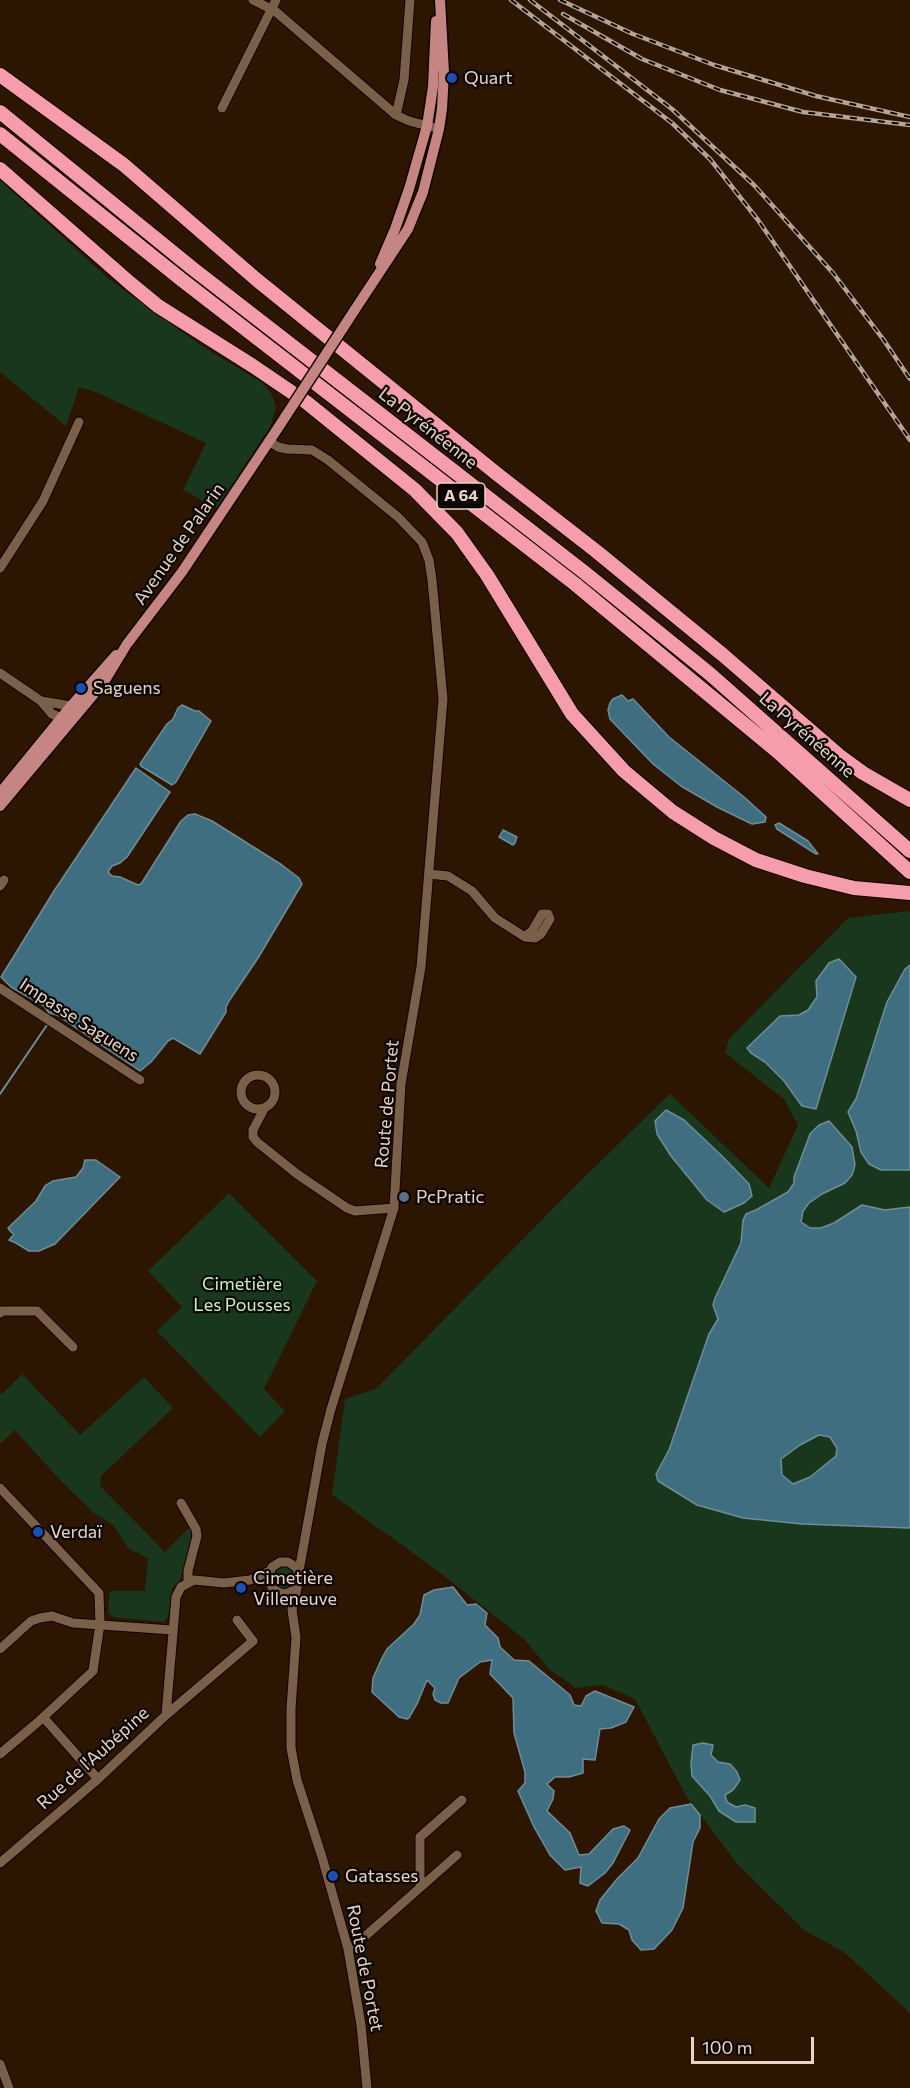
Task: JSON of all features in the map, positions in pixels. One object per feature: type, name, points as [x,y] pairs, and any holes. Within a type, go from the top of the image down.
[{"type":"highway","points":[[0,75],[124,165],[256,280],[497,474],[597,551],[842,757],[863,773],[910,800]]},
{"type":"highway","name":"La Pyrénéenne","points":[[0,112],[192,268],[584,572],[710,674],[910,851]]},
{"type":"highway","name":"La Pyrénéenne","points":[[0,134],[182,280],[575,584],[778,752],[910,872]]},
{"type":"highway","points":[[0,169],[151,300],[306,402],[415,490],[457,533],[487,575],[572,714],[624,771],[673,812],[714,838],[756,860],[805,876],[854,888],[910,893]]},
{"type":"main road","name":"Avenue de Palarin","points":[[369,289],[402,209],[427,126],[433,87],[439,0]]},
{"type":"main road","name":"Avenue de Palarin","points":[[0,794],[63,717],[104,682],[127,644],[182,572],[408,230],[423,192],[440,129],[444,73],[439,0]]},
{"type":"main road","name":"Avenue de Palarin","points":[[0,806],[63,717]]},
{"type":"street","points":[[253,0],[272,9],[396,115],[440,129]]},
{"type":"street","points":[[222,108],[276,0]]},
{"type":"street","points":[[396,115],[404,80],[410,0]]},
{"type":"street","points":[[0,568],[43,501],[79,422]]},
{"type":"street","name":"Route de Portet","points":[[269,441],[287,449],[312,450],[328,460],[398,517],[422,542],[429,560],[444,699],[421,967],[402,1084],[394,1208],[331,1409],[322,1444],[299,1571]]},
{"type":"street","points":[[0,673],[63,717]]},
{"type":"street","points":[[429,874],[448,876],[472,891],[495,918],[525,937]]},
{"type":"street","name":"Impasse Saguens","points":[[0,988],[140,1080]]},
{"type":"street","points":[[264,1109],[253,1130],[256,1143],[347,1208],[355,1211],[394,1208]]},
{"type":"street","points":[[0,1313],[2,1311],[37,1311],[73,1347]]},
{"type":"street","points":[[0,1488],[99,1593],[100,1624],[93,1671],[0,1754]]},
{"type":"street","points":[[0,1503],[8,1496]]},
{"type":"street","name":"Rue de l'Aubépine","points":[[0,1863],[98,1779],[166,1715],[176,1597],[181,1587],[188,1582],[188,1571],[196,1536],[196,1529],[182,1503]]},
{"type":"street","points":[[188,1582],[194,1580],[224,1583],[250,1580],[301,1551]]},
{"type":"street","points":[[250,1580],[270,1586],[280,1593],[286,1594],[296,1589],[300,1580],[299,1571],[292,1564],[284,1562]]},
{"type":"street","points":[[270,1570],[268,1581],[270,1586]]},
{"type":"street","name":"Route de Portet","points":[[296,1589],[292,1610],[296,1637],[290,1728],[294,1766],[348,1949],[361,2025],[367,2088]]},
{"type":"street","name":"Route de Portet","points":[[280,1593],[292,1610]]},
{"type":"street","points":[[0,1649],[31,1621],[40,1617],[52,1616],[73,1623],[172,1630]]},
{"type":"street","points":[[166,1715],[253,1641],[237,1620]]},
{"type":"street","points":[[40,1720],[98,1779]]},
{"type":"street","points":[[420,1887],[420,1837],[462,1800]]},
{"type":"street","points":[[348,1949],[457,1855]]},
{"type":"street","points":[[0,2064],[9,2088]]},
{"type":"green space","points":[[0,180],[110,280],[202,346],[261,382],[271,393],[276,407],[270,427],[217,508],[183,490],[206,443],[98,393],[79,387],[66,426],[0,372]]},
{"type":"green space","points":[[910,911],[910,2013],[844,1952],[804,1930],[738,1865],[686,1796],[635,1699],[603,1685],[576,1688],[549,1669],[524,1639],[434,1568],[332,1495],[345,1399],[377,1388],[572,1189],[670,1094],[769,1188],[798,1125],[784,1099],[725,1053],[729,1039],[848,918]]},
{"type":"green space","name":"Cimetière Les Pousses","points":[[229,1193],[317,1281],[264,1389],[285,1411],[260,1437],[157,1331],[182,1307],[148,1271]]},
{"type":"green space","points":[[22,1374],[80,1435],[144,1377],[173,1408],[101,1476],[100,1486],[165,1552],[190,1527],[193,1529],[180,1580],[172,1589],[168,1616],[164,1622],[113,1617],[108,1613],[110,1591],[145,1591],[148,1558],[129,1549],[113,1525],[94,1513],[59,1479],[15,1430],[0,1444],[0,1393],[2,1394]]},
{"type":"green space","points":[[285,1566],[290,1567],[296,1573],[296,1583],[290,1589],[285,1590],[280,1589],[274,1583],[273,1578],[274,1573],[280,1567]]},
{"type":"water","points":[[622,695],[628,701],[633,699],[669,737],[744,797],[766,817],[765,822],[752,824],[717,807],[681,786],[653,764],[610,719],[608,710],[610,703]]},
{"type":"water","points":[[182,705],[199,711],[211,721],[176,782],[172,785],[140,764]]},
{"type":"water","points":[[136,768],[170,792],[127,857],[112,866],[108,872],[112,876],[141,884],[181,821],[188,815],[195,814],[212,821],[282,865],[299,878],[302,884],[258,958],[229,1001],[226,1012],[200,1054],[173,1038],[140,1071],[57,1015],[49,1013],[44,1006],[11,987],[1,977],[54,891]]},
{"type":"water","points":[[779,823],[808,841],[818,854],[777,829],[775,825]]},
{"type":"water","points":[[503,830],[517,837],[513,845],[499,837]]},
{"type":"water","points":[[839,959],[856,977],[816,1109],[802,1106],[784,1081],[747,1048],[780,1016],[799,1015],[808,1010],[817,997],[816,981],[829,963]]},
{"type":"water","points":[[910,965],[910,1170],[881,1170],[869,1164],[861,1152],[848,1112],[856,1099],[887,1002],[905,969]]},
{"type":"water","points":[[666,1110],[684,1120],[724,1158],[749,1184],[752,1196],[744,1203],[724,1212],[707,1200],[671,1156],[657,1134],[655,1121]]},
{"type":"water","points":[[829,1121],[852,1147],[855,1165],[852,1175],[845,1183],[809,1203],[803,1211],[801,1222],[810,1228],[821,1228],[834,1223],[862,1205],[885,1210],[910,1207],[910,1528],[802,1524],[743,1518],[697,1505],[658,1481],[656,1474],[669,1450],[709,1334],[718,1319],[713,1305],[741,1243],[743,1220],[746,1214],[788,1192],[794,1183],[794,1177],[810,1134],[819,1125]],"holes":[[[819,1435],[830,1437],[837,1448],[836,1456],[810,1477],[793,1484],[782,1475],[781,1459]]]},
{"type":"water","points":[[85,1160],[96,1160],[120,1177],[55,1244],[39,1251],[29,1251],[9,1240],[14,1234],[8,1228],[36,1201],[45,1186],[53,1181],[76,1177],[83,1168]]},
{"type":"water","points":[[453,1587],[467,1605],[476,1604],[487,1613],[485,1625],[498,1638],[500,1647],[514,1660],[529,1661],[570,1695],[574,1705],[581,1706],[586,1696],[595,1691],[634,1707],[626,1722],[611,1728],[600,1729],[595,1760],[583,1759],[583,1773],[569,1777],[555,1777],[547,1784],[554,1791],[547,1811],[570,1833],[579,1855],[589,1854],[613,1829],[624,1826],[630,1830],[613,1863],[605,1873],[588,1886],[580,1883],[581,1867],[565,1870],[550,1855],[518,1791],[525,1783],[525,1772],[514,1733],[513,1698],[490,1674],[492,1660],[480,1662],[459,1678],[448,1703],[435,1700],[433,1694],[435,1688],[427,1680],[417,1704],[407,1719],[399,1717],[372,1692],[373,1678],[382,1658],[387,1649],[414,1624],[420,1615],[424,1595],[434,1590]]},
{"type":"water","points":[[703,1743],[713,1745],[711,1755],[718,1762],[730,1764],[737,1772],[740,1780],[733,1790],[725,1795],[727,1802],[736,1807],[745,1805],[755,1808],[755,1822],[736,1822],[719,1811],[710,1796],[692,1776],[693,1745]]},
{"type":"water","points":[[691,1804],[700,1815],[700,1828],[693,1842],[683,1908],[672,1930],[654,1949],[641,1950],[632,1940],[629,1930],[619,1924],[602,1923],[596,1911],[600,1900],[638,1858],[659,1819],[670,1808]]},
{"type":"waterway","points":[[0,1094],[49,1022]]},
{"type":"railway","points":[[511,0],[672,123],[710,159],[758,220],[910,440]]},
{"type":"railway","points":[[530,0],[672,109],[754,185],[833,273],[910,379]]},
{"type":"railway","points":[[560,0],[633,34],[714,65],[816,96],[910,117]]},
{"type":"railway","points":[[563,14],[642,59],[720,90],[803,112],[910,125]]},
{"type":"place","name":"Quart","points":[[452,78]]},
{"type":"place","name":"Saguens","points":[[81,688]]},
{"type":"place","name":"PcPratic","points":[[404,1197]]},
{"type":"place","name":"Verdaï","points":[[38,1532]]},
{"type":"place","name":"Cimetière Villeneuve","points":[[241,1588]]},
{"type":"place","name":"Gatasses","points":[[333,1876]]}]
